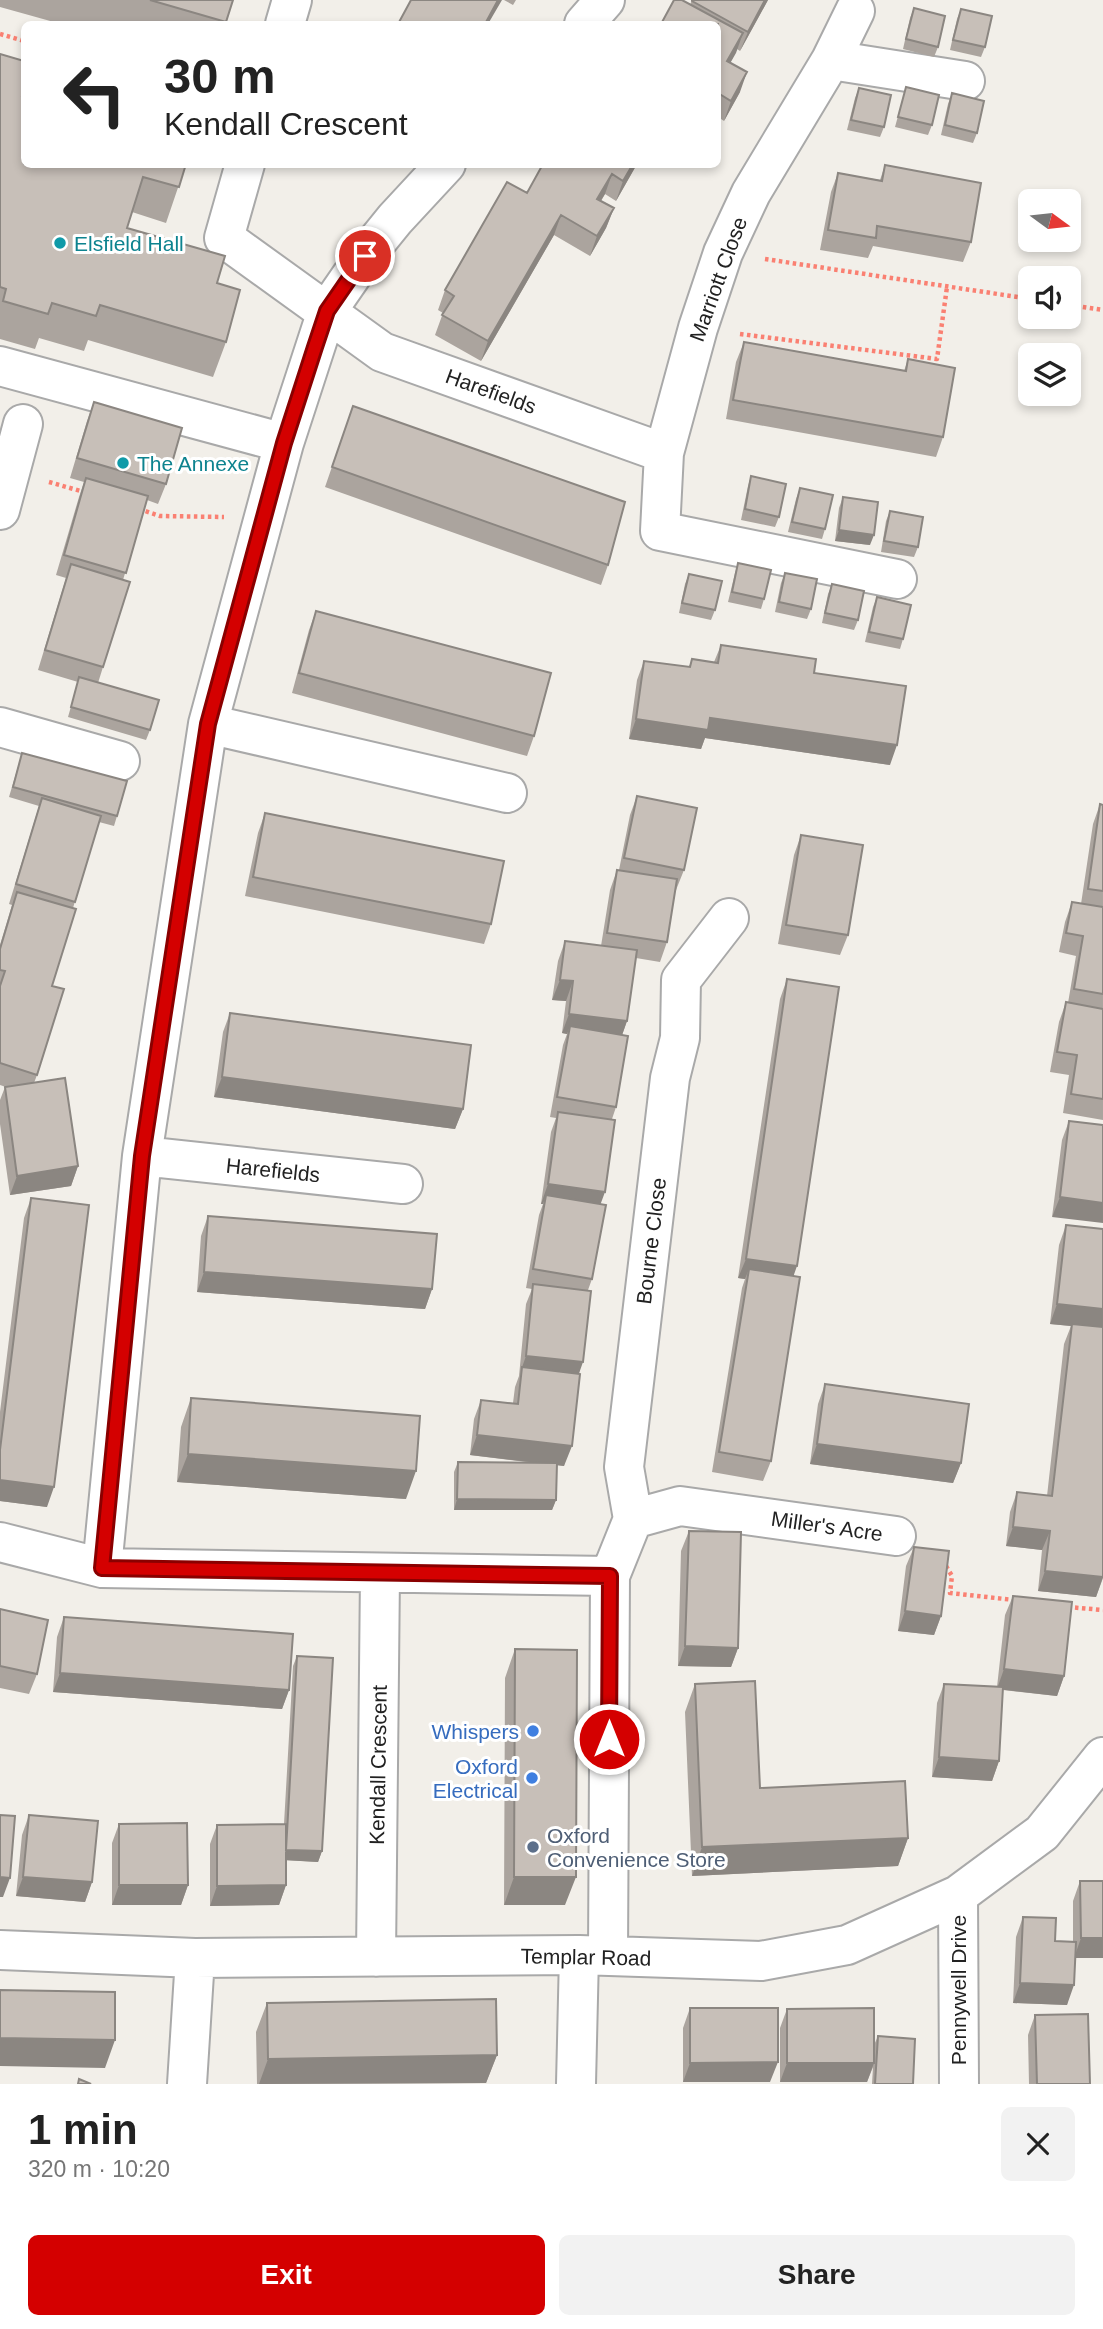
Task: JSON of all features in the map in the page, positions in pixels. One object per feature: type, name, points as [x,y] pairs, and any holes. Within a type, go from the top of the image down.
[{"type":"street","points":[[286,21],[292,0]]},
{"type":"street","points":[[587,21],[605,0]]},
{"type":"street","name":"Marriott Close","points":[[855,11],[831,60],[751,193],[723,253],[698,328],[664,453],[660,531],[897,579]]},
{"type":"street","points":[[831,60],[965,81]]},
{"type":"street","name":"Harefields","points":[[244,168],[224,237],[382,352],[664,453]]},
{"type":"street","points":[[102,1568],[142,1156],[208,724],[284,443],[327,311],[365,256],[442,168]]},
{"type":"street","points":[[0,366],[284,443]]},
{"type":"street","points":[[0,510],[23,424]]},
{"type":"street","points":[[208,724],[507,793]]},
{"type":"street","points":[[0,727],[120,761]]},
{"type":"street","name":"Bourne Close","points":[[633,1519],[624,1467],[670,1078],[680,1038],[681,980],[729,918]]},
{"type":"street","name":"Harefields","points":[[142,1156],[403,1184]]},
{"type":"street","name":"Miller's Acre","points":[[633,1519],[680,1506],[896,1536]]},
{"type":"street","points":[[576,2084],[593,1955],[610,1576],[633,1519]]},
{"type":"street","points":[[0,1542],[102,1568],[610,1576]]},
{"type":"street","name":"Kendall Crescent","points":[[376,1957],[380,1574]]},
{"type":"street","name":"Templar Road","points":[[0,1950],[195,1958],[593,1955],[761,1961],[846,1945],[958,1895],[1042,1833],[1103,1757]]},
{"type":"street","name":"Pennywell Drive","points":[[958,1895],[959,2084]]},
{"type":"street","points":[[187,2084],[195,1958]]},
{"type":"path","points":[[0,34],[21,40]]},
{"type":"path","points":[[723,253],[1018,297]]},
{"type":"path","points":[[698,328],[937,359],[947,286]]},
{"type":"path","points":[[1081,306],[1103,310]]},
{"type":"path","points":[[10,472],[91,494]]},
{"type":"path","points":[[137,509],[160,516],[263,517]]},
{"type":"path","points":[[945,1564],[952,1576],[950,1593],[1027,1602]]},
{"type":"path","points":[[1066,1606],[1103,1610]]},
{"type":"building","points":[[150,0],[233,0],[226,21]]},
{"type":"building","points":[[411,0],[498,0],[487,21],[400,21]]},
{"type":"building","points":[[674,0],[682,0],[721,21],[663,21]]},
{"type":"building","points":[[692,0],[765,0],[748,32]]},
{"type":"building","points":[[914,8],[945,16],[938,47],[906,39]]},
{"type":"building","points":[[961,9],[992,16],[985,47],[953,40]]},
{"type":"building","points":[[721,21],[743,33],[727,61],[747,72],[731,101],[721,95]]},
{"type":"building","name":"Elsfield Hall","points":[[0,54],[21,60],[21,168],[185,168],[179,187],[143,177],[127,228],[225,256],[217,283],[240,290],[226,342],[100,305],[96,316],[52,303],[48,314],[3,301],[6,289],[0,287]]},
{"type":"building","points":[[906,87],[939,95],[932,125],[898,117]]},
{"type":"building","points":[[859,88],[891,95],[884,127],[851,120]]},
{"type":"building","points":[[952,93],[984,101],[977,133],[945,125]]},
{"type":"building","points":[[885,165],[981,183],[971,242],[877,226],[876,238],[828,230],[838,173],[882,181]]},
{"type":"building","points":[[541,168],[631,168],[623,181],[612,174],[597,199],[614,208],[597,236],[561,215],[488,341],[442,315],[454,296],[445,290],[507,182],[527,193]]},
{"type":"building","points":[[744,342],[906,371],[908,359],[955,368],[943,437],[733,400]]},
{"type":"building","name":"The Annexe","points":[[94,402],[182,428],[166,484],[77,458]]},
{"type":"building","points":[[353,406],[625,502],[608,565],[332,467]]},
{"type":"building","points":[[751,476],[786,484],[779,517],[745,509]]},
{"type":"building","points":[[86,478],[148,496],[126,573],[64,555]]},
{"type":"building","points":[[800,488],[833,495],[825,529],[792,522]]},
{"type":"building","points":[[843,497],[878,502],[874,535],[839,530]]},
{"type":"building","points":[[890,511],[923,517],[918,547],[884,541]]},
{"type":"building","points":[[738,563],[771,570],[764,599],[732,592]]},
{"type":"building","points":[[71,564],[130,582],[103,667],[45,650]]},
{"type":"building","points":[[785,573],[817,579],[811,609],[779,602]]},
{"type":"building","points":[[689,574],[722,581],[715,610],[682,603]]},
{"type":"building","points":[[832,584],[864,591],[858,620],[825,613]]},
{"type":"building","points":[[877,597],[911,605],[903,639],[869,632]]},
{"type":"building","points":[[316,611],[551,673],[534,736],[299,673]]},
{"type":"building","points":[[721,645],[816,659],[814,673],[906,686],[897,745],[710,718],[708,730],[636,719],[644,661],[690,667],[692,659],[718,663]]},
{"type":"building","points":[[79,677],[159,700],[150,730],[71,707]]},
{"type":"building","points":[[22,753],[127,781],[117,816],[13,787]]},
{"type":"building","points":[[637,796],[697,808],[684,870],[624,858]]},
{"type":"building","points":[[42,798],[101,816],[75,902],[16,884]]},
{"type":"building","points":[[1100,804],[1103,805],[1103,891],[1088,889]]},
{"type":"building","points":[[265,813],[504,861],[491,924],[253,877]]},
{"type":"building","points":[[801,835],[863,845],[848,935],[786,925]]},
{"type":"building","points":[[617,870],[677,879],[667,942],[607,933]]},
{"type":"building","points":[[17,892],[76,909],[52,986],[64,989],[37,1075],[0,1063],[0,986],[5,971],[0,970],[0,949]]},
{"type":"building","points":[[1072,902],[1103,907],[1103,994],[1074,989],[1083,936],[1066,933]]},
{"type":"building","points":[[565,941],[637,950],[627,1021],[569,1014],[573,981],[560,980]]},
{"type":"building","points":[[787,979],[839,987],[797,1266],[746,1259]]},
{"type":"building","points":[[1066,1002],[1103,1009],[1103,1099],[1071,1094],[1077,1055],[1057,1052]]},
{"type":"building","points":[[230,1013],[471,1045],[463,1109],[222,1077]]},
{"type":"building","points":[[570,1026],[628,1036],[616,1107],[557,1097]]},
{"type":"building","points":[[65,1078],[78,1166],[17,1176],[5,1087]]},
{"type":"building","points":[[558,1112],[615,1120],[605,1192],[548,1184]]},
{"type":"building","points":[[1069,1121],[1103,1125],[1103,1203],[1060,1197]]},
{"type":"building","points":[[546,1195],[606,1205],[592,1279],[533,1269]]},
{"type":"building","points":[[31,1198],[89,1205],[54,1487],[0,1480],[0,1450]]},
{"type":"building","points":[[208,1216],[437,1234],[432,1289],[204,1272]]},
{"type":"building","points":[[1066,1225],[1103,1229],[1103,1309],[1057,1304]]},
{"type":"building","points":[[749,1269],[800,1277],[771,1461],[719,1452]]},
{"type":"building","points":[[533,1284],[591,1291],[583,1362],[526,1356]]},
{"type":"building","points":[[1072,1324],[1103,1327],[1103,1577],[1045,1571],[1050,1531],[1013,1527],[1017,1492],[1052,1496]]},
{"type":"building","points":[[522,1367],[580,1374],[572,1446],[477,1435],[481,1400],[518,1404]]},
{"type":"building","points":[[825,1384],[969,1404],[961,1463],[817,1444]]},
{"type":"building","points":[[191,1398],[420,1416],[416,1471],[188,1454]]},
{"type":"building","points":[[458,1462],[557,1463],[556,1500],[457,1499]]},
{"type":"building","points":[[689,1531],[741,1532],[738,1648],[685,1646]]},
{"type":"building","points":[[914,1547],[949,1551],[941,1616],[905,1611]]},
{"type":"building","points":[[1013,1596],[1072,1602],[1064,1676],[1004,1669]]},
{"type":"building","points":[[0,1609],[48,1620],[37,1674],[0,1666]]},
{"type":"building","points":[[64,1617],[293,1634],[289,1690],[60,1673]]},
{"type":"building","points":[[515,1649],[577,1650],[576,1877],[514,1877]]},
{"type":"building","points":[[297,1656],[333,1658],[322,1851],[286,1850]]},
{"type":"building","points":[[755,1681],[760,1788],[905,1781],[908,1838],[702,1847],[695,1684]]},
{"type":"building","points":[[944,1684],[1003,1687],[999,1761],[939,1757]]},
{"type":"building","points":[[0,1815],[15,1816],[10,1878],[0,1877]]},
{"type":"building","points":[[29,1815],[98,1821],[92,1882],[23,1877]]},
{"type":"building","points":[[187,1823],[188,1885],[119,1885],[119,1824]]},
{"type":"building","points":[[286,1824],[286,1885],[217,1886],[217,1825]]},
{"type":"building","points":[[1080,1881],[1103,1881],[1103,1938],[1081,1938]]},
{"type":"building","points":[[1023,1917],[1056,1918],[1055,1941],[1076,1942],[1074,1985],[1020,1983]]},
{"type":"building","points":[[0,1990],[115,1992],[115,2040],[0,2038]]},
{"type":"building","points":[[496,1999],[497,2055],[268,2059],[267,2003]]},
{"type":"building","points":[[690,2008],[778,2008],[778,2062],[690,2063]]},
{"type":"building","points":[[874,2008],[874,2063],[787,2063],[787,2009]]},
{"type":"building","points":[[1088,2014],[1090,2084],[1037,2084],[1035,2015]]},
{"type":"building","points":[[878,2036],[915,2039],[913,2084],[875,2084]]},
{"type":"building","points":[[79,2079],[91,2084],[78,2084]]},
{"type":"place","name":"Elsfield Hall","points":[[60,243]]},
{"type":"place","name":"The Annexe","points":[[123,463]]},
{"type":"place","name":"Whispers","points":[[533,1731]]},
{"type":"place","name":"Oxford Electrical","points":[[532,1778]]},
{"type":"place","name":"Oxford Convenience Store","points":[[533,1847]]},
{"type":"route","points":[[365,256],[327,311],[284,443],[208,724],[142,1156],[102,1568],[610,1576],[609,1739]]}]
